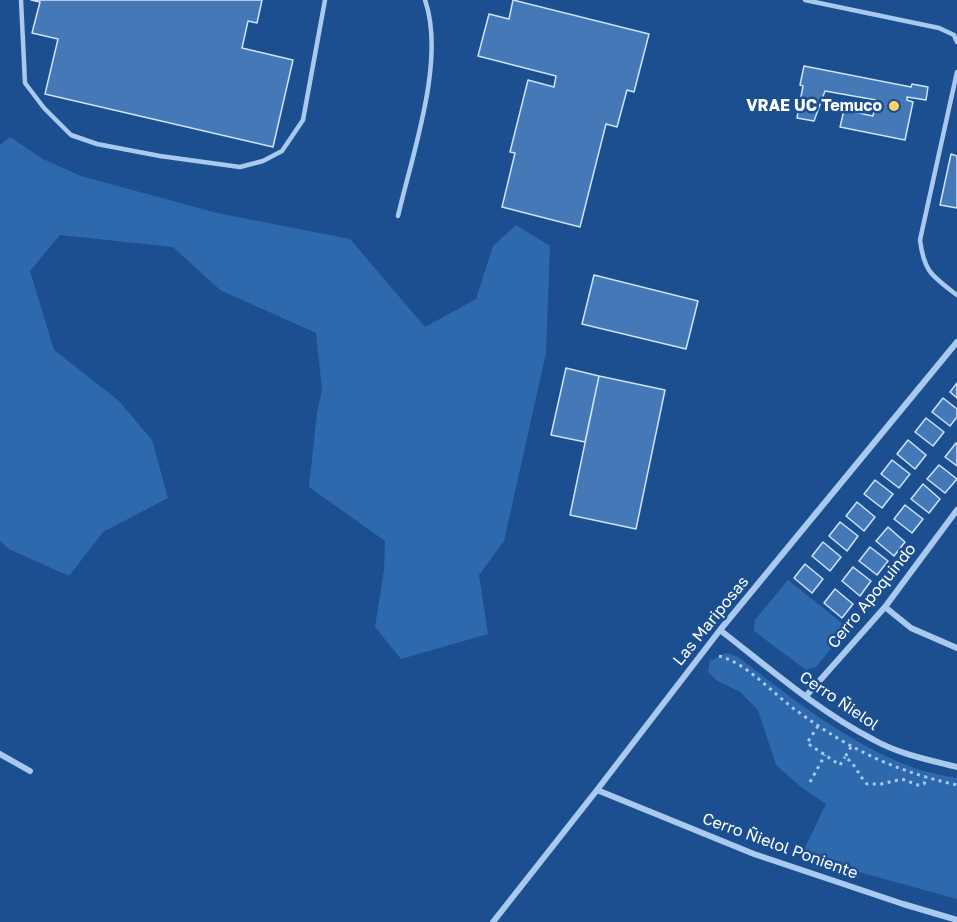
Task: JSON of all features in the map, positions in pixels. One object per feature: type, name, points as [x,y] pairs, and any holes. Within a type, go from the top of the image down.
[{"type":"street","name":"Las Mariposas","points":[[493,922],[720,630],[957,342]]},
{"type":"street","name":"Cerro Apoquindo","points":[[806,696],[885,607],[954,518],[957,510]]},
{"type":"street","points":[[885,607],[911,628],[957,648]]},
{"type":"street","name":"Cerro Ñielol","points":[[720,630],[842,722],[875,741],[908,754],[957,767]]},
{"type":"street","points":[[0,754],[30,771]]},
{"type":"street","name":"Cerro Ñielol Poniente","points":[[597,790],[754,854],[957,920]]},
{"type":"lane","points":[[21,0],[25,83],[44,108],[71,135],[97,144],[160,156],[240,167],[263,161],[282,151],[303,120],[325,0]]},
{"type":"lane","points":[[398,216],[425,104],[433,48],[425,0]]},
{"type":"lane","points":[[806,0],[939,28],[954,35],[957,42]]},
{"type":"lane","points":[[957,72],[920,240],[923,260],[934,277],[957,295]]},
{"type":"path","points":[[818,726],[807,743],[840,765],[851,747]]},
{"type":"path","points":[[810,782],[825,755]]},
{"type":"path","points":[[845,757],[856,767],[867,784],[881,784],[902,779],[918,785],[924,783],[927,777]]},
{"type":"shaded area","points":[[10,137],[43,159],[81,176],[217,213],[350,239],[425,327],[476,299],[493,246],[516,225],[550,246],[546,353],[504,541],[479,575],[488,634],[401,659],[375,627],[384,570],[385,541],[309,487],[317,413],[322,390],[316,333],[220,290],[173,247],[60,235],[30,271],[54,350],[119,401],[152,440],[168,498],[103,532],[69,576],[9,549],[0,541],[0,145]]},
{"type":"shaded area","points":[[788,580],[848,628],[816,667],[806,670],[754,631],[755,620]]},
{"type":"shaded area","points":[[726,653],[738,657],[823,720],[869,747],[917,769],[957,778],[957,899],[801,856],[826,804],[801,787],[776,765],[758,710],[740,692],[716,680],[708,672],[710,661]]},
{"type":"building","points":[[31,0],[262,0],[257,23],[248,21],[242,48],[293,60],[273,147],[45,94],[58,39],[32,33],[40,2]]},
{"type":"building","points":[[513,0],[649,34],[634,92],[627,90],[617,127],[606,124],[580,227],[502,207],[515,153],[510,152],[528,80],[554,87],[556,76],[478,56],[489,14],[509,19]]},
{"type":"building","name":"VRAE UC Temuco","points":[[804,66],[911,87],[912,84],[928,87],[926,100],[907,97],[907,100],[913,102],[905,140],[840,127],[844,110],[873,116],[876,100],[825,91],[814,121],[797,118]]},
{"type":"building","points":[[951,154],[957,156],[957,208],[940,205]]},
{"type":"building","points":[[594,275],[698,301],[686,349],[582,324]]},
{"type":"building","points":[[566,368],[599,376],[585,442],[551,435]]},
{"type":"building","points":[[599,376],[665,390],[636,529],[570,515]]},
{"type":"building","points":[[957,383],[957,398],[950,392]]},
{"type":"building","points":[[943,398],[957,409],[957,417],[950,426],[932,412]]},
{"type":"building","points":[[926,418],[944,432],[933,446],[915,432]]},
{"type":"building","points":[[908,440],[926,455],[915,469],[897,454]]},
{"type":"building","points":[[957,443],[957,466],[945,457]]},
{"type":"building","points":[[892,460],[910,474],[899,488],[881,474]]},
{"type":"building","points":[[939,465],[957,479],[945,493],[927,479]]},
{"type":"building","points":[[875,480],[893,494],[882,508],[864,494]]},
{"type":"building","points":[[923,484],[940,499],[929,513],[911,499]]},
{"type":"building","points":[[857,502],[875,517],[864,531],[846,516]]},
{"type":"building","points":[[905,505],[923,519],[912,533],[894,519]]},
{"type":"building","points":[[840,522],[858,536],[847,551],[829,536]]},
{"type":"building","points":[[888,527],[905,542],[894,556],[876,541]]},
{"type":"building","points":[[823,542],[841,557],[830,571],[812,556]]},
{"type":"building","points":[[870,547],[888,561],[877,575],[859,561]]},
{"type":"building","points":[[805,564],[823,579],[812,593],[794,578]]},
{"type":"building","points":[[853,567],[871,581],[860,596],[842,581]]},
{"type":"building","points":[[835,589],[853,604],[842,618],[824,603]]},
{"type":"place","name":"VRAE UC Temuco","points":[[894,106]]}]
